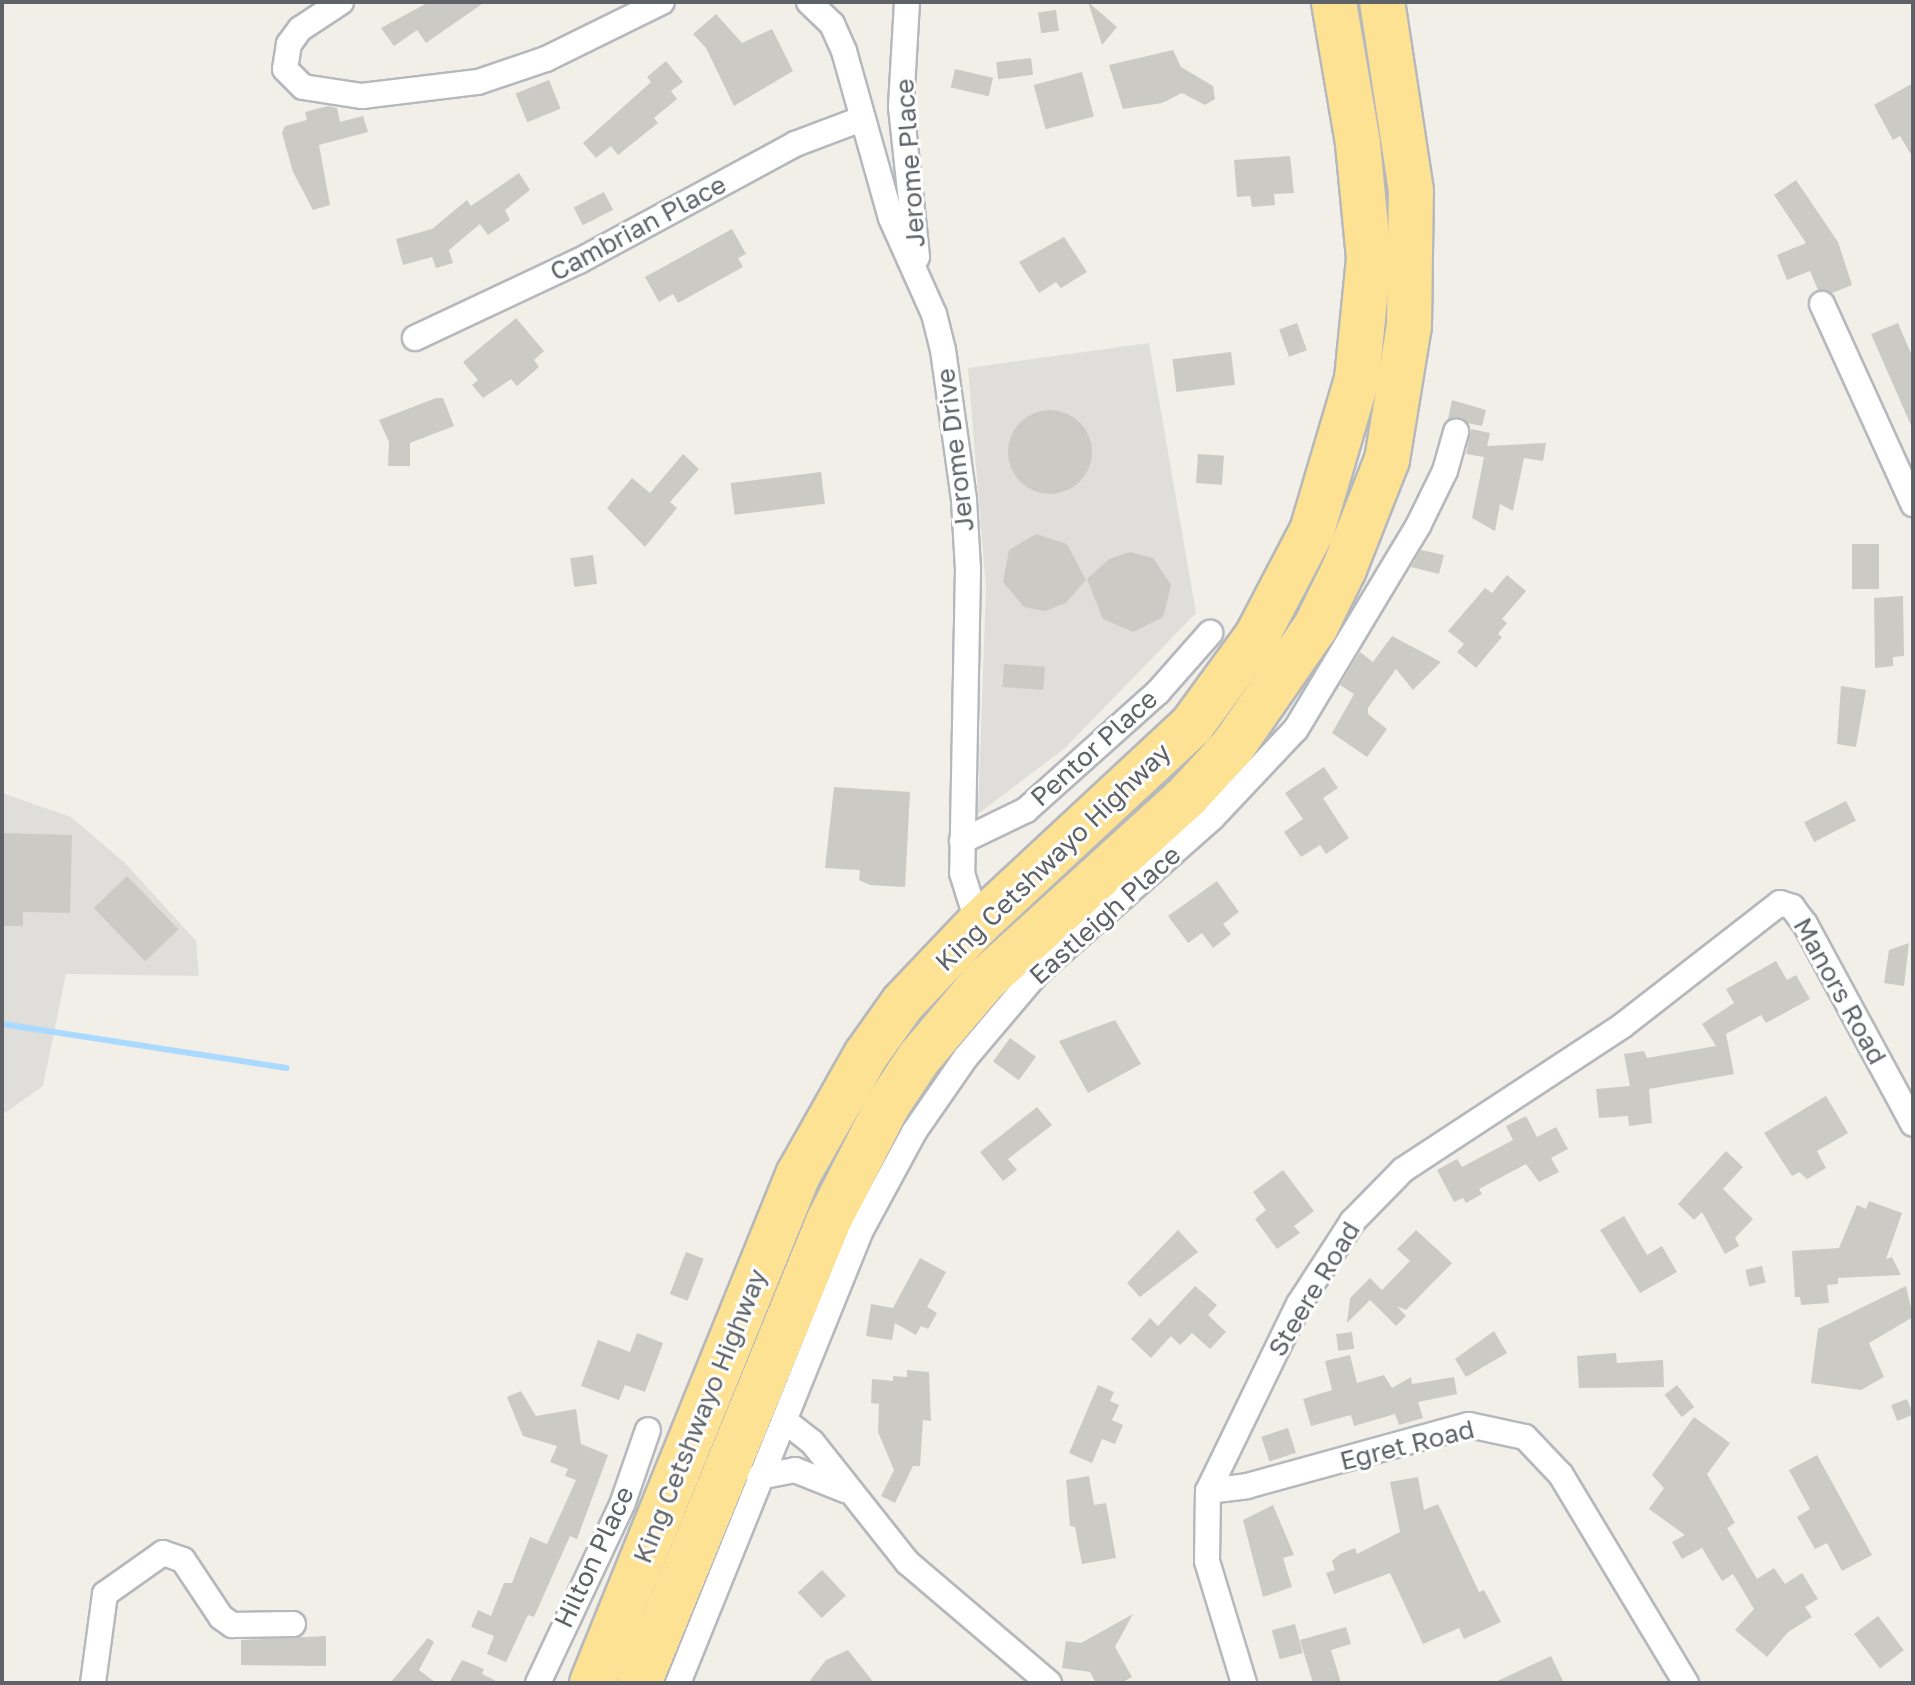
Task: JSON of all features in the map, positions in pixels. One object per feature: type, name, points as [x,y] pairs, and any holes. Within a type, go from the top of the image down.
[{"type":"highway","name":"King Cetshwayo Highway","points":[[592,1683],[824,1121],[903,1003],[978,924],[1107,807],[1214,698],[1286,589],[1317,519],[1357,379],[1369,258],[1358,143],[1334,2]]},
{"type":"highway","name":"King Cetshwayo Highway","points":[[639,1683],[817,1249],[887,1106],[919,1058],[985,980],[1188,795],[1233,746],[1316,626],[1344,569],[1387,460],[1409,326],[1411,191],[1382,2]]},
{"type":"street","points":[[341,2],[300,29],[289,44],[285,69],[303,87],[362,96],[478,82],[546,59],[662,2]]},
{"type":"street","name":"Jerome Drive","points":[[809,2],[832,24],[844,51],[891,218],[919,276],[943,350],[964,500],[968,569],[962,873],[978,924]]},
{"type":"street","name":"Jerome Place","points":[[907,2],[901,107],[919,276]]},
{"type":"street","name":"Cambrian Place","points":[[415,338],[579,261],[795,144],[861,119]]},
{"type":"street","points":[[1822,304],[1913,504]]},
{"type":"street","name":"Eastleigh Place","points":[[678,1683],[860,1232],[914,1132],[966,1057],[1038,972],[1212,818],[1296,729],[1418,526],[1445,471],[1456,432]]},
{"type":"street","name":"Pentor Place","points":[[962,841],[1026,810],[1158,692],[1210,633]]},
{"type":"street","name":"Manors Road","points":[[1786,903],[1805,924],[1912,1117]]},
{"type":"street","name":"Steere Road","points":[[1244,1683],[1207,1561],[1208,1491],[1299,1304],[1373,1198],[1439,1143],[1622,1026],[1786,903]]},
{"type":"street","points":[[802,1380],[812,1442]]},
{"type":"street","points":[[785,1421],[812,1442],[847,1491],[908,1563],[1049,1683]]},
{"type":"street","name":"Egret Road","points":[[1208,1491],[1247,1486],[1469,1425],[1484,1425],[1525,1437],[1542,1450],[1686,1683]]},
{"type":"street","name":"Hilton Place","points":[[538,1683],[623,1502],[648,1430]]},
{"type":"street","points":[[759,1477],[804,1471],[847,1491]]},
{"type":"street","points":[[93,1683],[105,1594],[155,1556],[171,1554],[198,1577],[221,1617],[232,1625],[293,1624]]},
{"type":"shaded area","points":[[1149,343],[1196,613],[1065,748],[978,814],[986,588],[968,368]]},
{"type":"shaded area","points":[[2,793],[71,817],[125,863],[196,941],[199,976],[66,974],[43,1086],[2,1115]]},
{"type":"building","points":[[429,2],[485,2],[426,43],[417,30],[394,46],[381,28]]},
{"type":"building","points":[[1088,2],[1117,27],[1102,45]]},
{"type":"building","points":[[1056,10],[1059,31],[1041,33],[1038,13]]},
{"type":"building","points":[[716,14],[742,43],[772,29],[793,71],[734,106],[706,48],[693,34]]},
{"type":"building","points":[[1173,50],[1181,67],[1213,86],[1215,99],[1205,105],[1182,93],[1162,103],[1123,109],[1109,65]]},
{"type":"building","points":[[1031,58],[1033,75],[998,79],[996,62]]},
{"type":"building","points":[[666,61],[683,82],[671,91],[677,99],[654,118],[658,123],[618,155],[611,146],[596,158],[583,143],[651,82],[647,77]]},
{"type":"building","points":[[955,69],[993,78],[989,96],[951,88]]},
{"type":"building","points":[[1082,72],[1094,116],[1046,129],[1034,85]]},
{"type":"building","points":[[549,80],[561,109],[527,122],[516,93]]},
{"type":"building","points":[[1913,83],[1913,158],[1900,136],[1893,140],[1874,105]]},
{"type":"building","points":[[328,106],[337,108],[340,122],[363,116],[368,132],[319,145],[330,205],[313,210],[293,172],[282,133],[285,126],[307,120],[305,112]]},
{"type":"building","points":[[1290,156],[1294,193],[1274,194],[1275,205],[1252,207],[1250,196],[1237,197],[1234,160]]},
{"type":"building","points":[[519,173],[530,190],[505,210],[510,220],[488,235],[480,224],[449,250],[453,263],[436,268],[432,257],[403,265],[396,239],[432,229],[467,200],[471,206]]},
{"type":"building","points":[[1796,180],[1838,242],[1852,285],[1832,293],[1818,290],[1810,271],[1787,280],[1777,255],[1806,243],[1774,195]]},
{"type":"building","points":[[604,192],[613,210],[583,225],[574,207]]},
{"type":"building","points":[[732,229],[746,254],[738,258],[743,267],[678,303],[673,294],[659,302],[645,277]]},
{"type":"building","points":[[1064,237],[1087,272],[1061,288],[1056,282],[1039,293],[1019,262]]},
{"type":"building","points":[[516,318],[544,351],[534,360],[539,367],[517,386],[511,379],[483,398],[472,385],[478,380],[463,362]]},
{"type":"building","points":[[1297,323],[1307,350],[1289,357],[1279,329]]},
{"type":"building","points":[[1898,323],[1913,358],[1913,430],[1871,334]]},
{"type":"building","points":[[1231,352],[1235,385],[1176,392],[1172,359]]},
{"type":"building","points":[[443,398],[454,426],[410,443],[410,466],[388,466],[389,442],[379,420]]},
{"type":"building","points":[[1452,400],[1486,410],[1482,426],[1448,419]]},
{"type":"building","points":[[1050,410],[1066,413],[1080,422],[1089,436],[1092,452],[1089,468],[1080,482],[1066,491],[1050,494],[1034,491],[1020,482],[1011,468],[1008,452],[1011,436],[1020,422],[1034,413]]},
{"type":"building","points":[[1471,429],[1490,433],[1487,446],[1546,443],[1543,461],[1524,458],[1513,511],[1500,504],[1495,531],[1472,518],[1484,457],[1466,454]]},
{"type":"building","points":[[683,454],[699,469],[670,502],[677,508],[645,547],[607,508],[632,478],[650,493]]},
{"type":"building","points":[[1198,454],[1224,456],[1222,485],[1196,483]]},
{"type":"building","points":[[821,472],[825,504],[735,515],[731,483]]},
{"type":"building","points":[[1036,534],[1067,544],[1086,580],[1066,603],[1045,611],[1024,607],[1003,582],[1009,550]]},
{"type":"building","points":[[1852,544],[1879,544],[1879,589],[1852,589]]},
{"type":"building","points":[[1421,550],[1444,555],[1439,574],[1411,567]]},
{"type":"building","points":[[1130,552],[1153,558],[1171,585],[1163,617],[1133,632],[1103,619],[1087,579],[1109,559]]},
{"type":"building","points":[[593,555],[597,584],[574,587],[570,558]]},
{"type":"building","points":[[1507,575],[1526,591],[1502,619],[1507,623],[1498,634],[1502,637],[1476,668],[1457,652],[1464,644],[1448,631],[1485,588],[1492,593]]},
{"type":"building","points":[[1903,596],[1904,656],[1893,657],[1893,666],[1875,668],[1874,598]]},
{"type":"building","points":[[1392,636],[1441,662],[1413,690],[1396,669],[1368,708],[1368,714],[1387,729],[1367,757],[1332,733],[1354,694],[1340,685],[1360,652],[1373,662]]},
{"type":"building","points":[[1004,664],[1045,667],[1043,690],[1002,687]]},
{"type":"building","points":[[1841,686],[1866,690],[1856,747],[1837,744]]},
{"type":"building","points":[[1324,767],[1338,788],[1323,798],[1349,838],[1326,854],[1320,845],[1301,857],[1284,832],[1303,819],[1285,793]]},
{"type":"building","points":[[834,787],[910,792],[905,887],[870,885],[859,880],[860,870],[825,868]]},
{"type":"building","points":[[1846,801],[1856,821],[1814,842],[1804,822]]},
{"type":"building","points":[[2,833],[72,835],[70,913],[23,912],[23,926],[2,926]]},
{"type":"building","points":[[127,876],[178,929],[145,961],[94,908]]},
{"type":"building","points":[[1217,881],[1239,912],[1223,924],[1231,934],[1213,948],[1202,933],[1188,943],[1168,916]]},
{"type":"building","points":[[1909,943],[1904,986],[1884,983],[1889,950]]},
{"type":"building","points":[[1776,961],[1787,980],[1796,975],[1810,999],[1766,1023],[1761,1015],[1726,1034],[1734,1074],[1649,1089],[1652,1123],[1629,1126],[1628,1116],[1599,1118],[1596,1089],[1630,1086],[1624,1054],[1644,1051],[1647,1058],[1716,1046],[1702,1024],[1734,1003],[1726,989]]},
{"type":"building","points":[[1115,1020],[1141,1064],[1088,1093],[1059,1041]]},
{"type":"building","points":[[1010,1038],[1036,1057],[1019,1080],[993,1061]]},
{"type":"building","points":[[1826,1096],[1848,1133],[1817,1151],[1826,1168],[1807,1179],[1799,1172],[1792,1176],[1764,1133]]},
{"type":"building","points":[[1037,1107],[1052,1125],[1008,1159],[1017,1170],[1003,1181],[980,1152]]},
{"type":"building","points":[[1526,1116],[1537,1137],[1556,1127],[1568,1149],[1551,1158],[1559,1172],[1539,1182],[1526,1164],[1479,1189],[1482,1194],[1466,1203],[1463,1198],[1454,1202],[1437,1170],[1457,1159],[1462,1167],[1513,1140],[1506,1126]]},
{"type":"building","points":[[1726,1151],[1743,1167],[1723,1189],[1753,1219],[1735,1238],[1739,1246],[1725,1254],[1702,1212],[1694,1220],[1678,1204]]},
{"type":"building","points":[[1283,1170],[1314,1211],[1294,1226],[1300,1233],[1277,1249],[1255,1219],[1266,1210],[1253,1192]]},
{"type":"building","points":[[1869,1201],[1902,1213],[1886,1259],[1892,1257],[1901,1275],[1838,1278],[1838,1284],[1827,1285],[1829,1303],[1801,1305],[1800,1297],[1795,1297],[1792,1251],[1839,1248],[1857,1205],[1866,1209]]},
{"type":"building","points":[[1624,1216],[1647,1255],[1662,1246],[1677,1272],[1640,1293],[1600,1230]]},
{"type":"building","points":[[1178,1230],[1198,1252],[1140,1297],[1127,1283]]},
{"type":"building","points":[[1416,1230],[1452,1263],[1406,1310],[1397,1306],[1406,1316],[1396,1326],[1370,1300],[1347,1323],[1350,1298],[1370,1278],[1382,1290],[1410,1261],[1397,1249]]},
{"type":"building","points":[[686,1252],[704,1259],[688,1301],[670,1294]]},
{"type":"building","points":[[920,1258],[946,1272],[927,1307],[937,1313],[928,1329],[921,1326],[916,1335],[895,1323],[892,1340],[866,1336],[871,1304],[893,1308]]},
{"type":"building","points":[[1762,1266],[1766,1283],[1749,1286],[1745,1270]]},
{"type":"building","points":[[1195,1286],[1217,1305],[1208,1315],[1226,1332],[1210,1349],[1192,1333],[1180,1345],[1171,1336],[1151,1358],[1131,1339],[1150,1318],[1158,1326]]},
{"type":"building","points":[[1906,1286],[1913,1317],[1869,1343],[1884,1377],[1861,1390],[1811,1383],[1818,1329]]},
{"type":"building","points":[[1494,1331],[1507,1353],[1466,1377],[1455,1359]]},
{"type":"building","points":[[1352,1332],[1354,1349],[1338,1351],[1336,1334]]},
{"type":"building","points":[[637,1333],[663,1343],[645,1392],[625,1385],[619,1400],[581,1386],[598,1340],[630,1352]]},
{"type":"building","points":[[1616,1353],[1617,1363],[1663,1360],[1664,1387],[1579,1388],[1577,1356]]},
{"type":"building","points":[[1350,1355],[1357,1383],[1384,1375],[1392,1388],[1411,1377],[1412,1384],[1454,1377],[1457,1394],[1418,1402],[1423,1418],[1399,1425],[1395,1414],[1354,1426],[1351,1415],[1311,1426],[1303,1399],[1332,1390],[1325,1361]]},
{"type":"building","points":[[907,1370],[929,1372],[931,1421],[923,1420],[920,1466],[913,1466],[895,1503],[881,1496],[894,1470],[878,1432],[879,1404],[871,1403],[872,1379],[893,1381],[893,1376],[907,1377]]},
{"type":"building","points":[[1098,1385],[1114,1392],[1110,1401],[1119,1405],[1112,1420],[1123,1425],[1115,1444],[1102,1439],[1092,1463],[1069,1453]]},
{"type":"building","points":[[1677,1385],[1694,1407],[1682,1417],[1664,1395]]},
{"type":"building","points":[[521,1391],[536,1416],[576,1409],[581,1444],[608,1455],[577,1539],[570,1536],[534,1617],[528,1615],[506,1662],[487,1654],[494,1636],[471,1627],[478,1610],[491,1616],[504,1583],[512,1583],[530,1537],[547,1544],[576,1480],[565,1476],[568,1469],[550,1462],[557,1446],[523,1436],[507,1397]]},
{"type":"building","points":[[1907,1399],[1913,1415],[1897,1421],[1891,1405]]},
{"type":"building","points":[[1694,1417],[1730,1443],[1707,1474],[1735,1523],[1727,1528],[1757,1579],[1774,1568],[1785,1584],[1802,1573],[1818,1599],[1805,1607],[1812,1617],[1788,1632],[1767,1657],[1735,1630],[1754,1609],[1733,1574],[1722,1581],[1702,1548],[1682,1559],[1672,1542],[1685,1535],[1649,1509],[1664,1488],[1652,1475]]},
{"type":"building","points":[[1288,1428],[1296,1453],[1269,1461],[1261,1437]]},
{"type":"building","points":[[1817,1455],[1872,1555],[1842,1571],[1827,1543],[1815,1549],[1797,1517],[1810,1509],[1789,1470]]},
{"type":"building","points":[[1089,1476],[1094,1505],[1106,1503],[1116,1558],[1082,1564],[1075,1527],[1070,1526],[1066,1480]]},
{"type":"building","points":[[1418,1477],[1424,1510],[1438,1504],[1479,1592],[1484,1590],[1501,1622],[1464,1639],[1459,1628],[1423,1644],[1390,1573],[1334,1594],[1326,1573],[1335,1570],[1332,1561],[1340,1554],[1355,1548],[1357,1554],[1400,1532],[1390,1482]]},
{"type":"building","points":[[1273,1505],[1294,1555],[1283,1558],[1292,1587],[1263,1597],[1243,1520]]},
{"type":"building","points":[[822,1570],[846,1596],[822,1618],[798,1593]]},
{"type":"building","points":[[1133,1614],[1115,1647],[1132,1677],[1121,1683],[1096,1683],[1090,1672],[1062,1668],[1066,1641],[1081,1643]]},
{"type":"building","points":[[1878,1616],[1904,1650],[1880,1668],[1854,1634]]},
{"type":"building","points":[[1295,1624],[1303,1653],[1280,1659],[1272,1630]]},
{"type":"building","points":[[1346,1627],[1351,1644],[1331,1650],[1341,1683],[1313,1683],[1300,1640]]},
{"type":"building","points":[[326,1636],[326,1666],[241,1665],[241,1640]]},
{"type":"building","points":[[428,1638],[434,1642],[419,1670],[436,1683],[390,1683]]},
{"type":"building","points":[[848,1650],[874,1683],[808,1683],[826,1660]]},
{"type":"building","points":[[1551,1656],[1564,1683],[1493,1683]]},
{"type":"building","points":[[462,1660],[484,1669],[482,1674],[500,1683],[449,1683]]},
{"type":"waterway","points":[[2,1024],[287,1068]]}]
